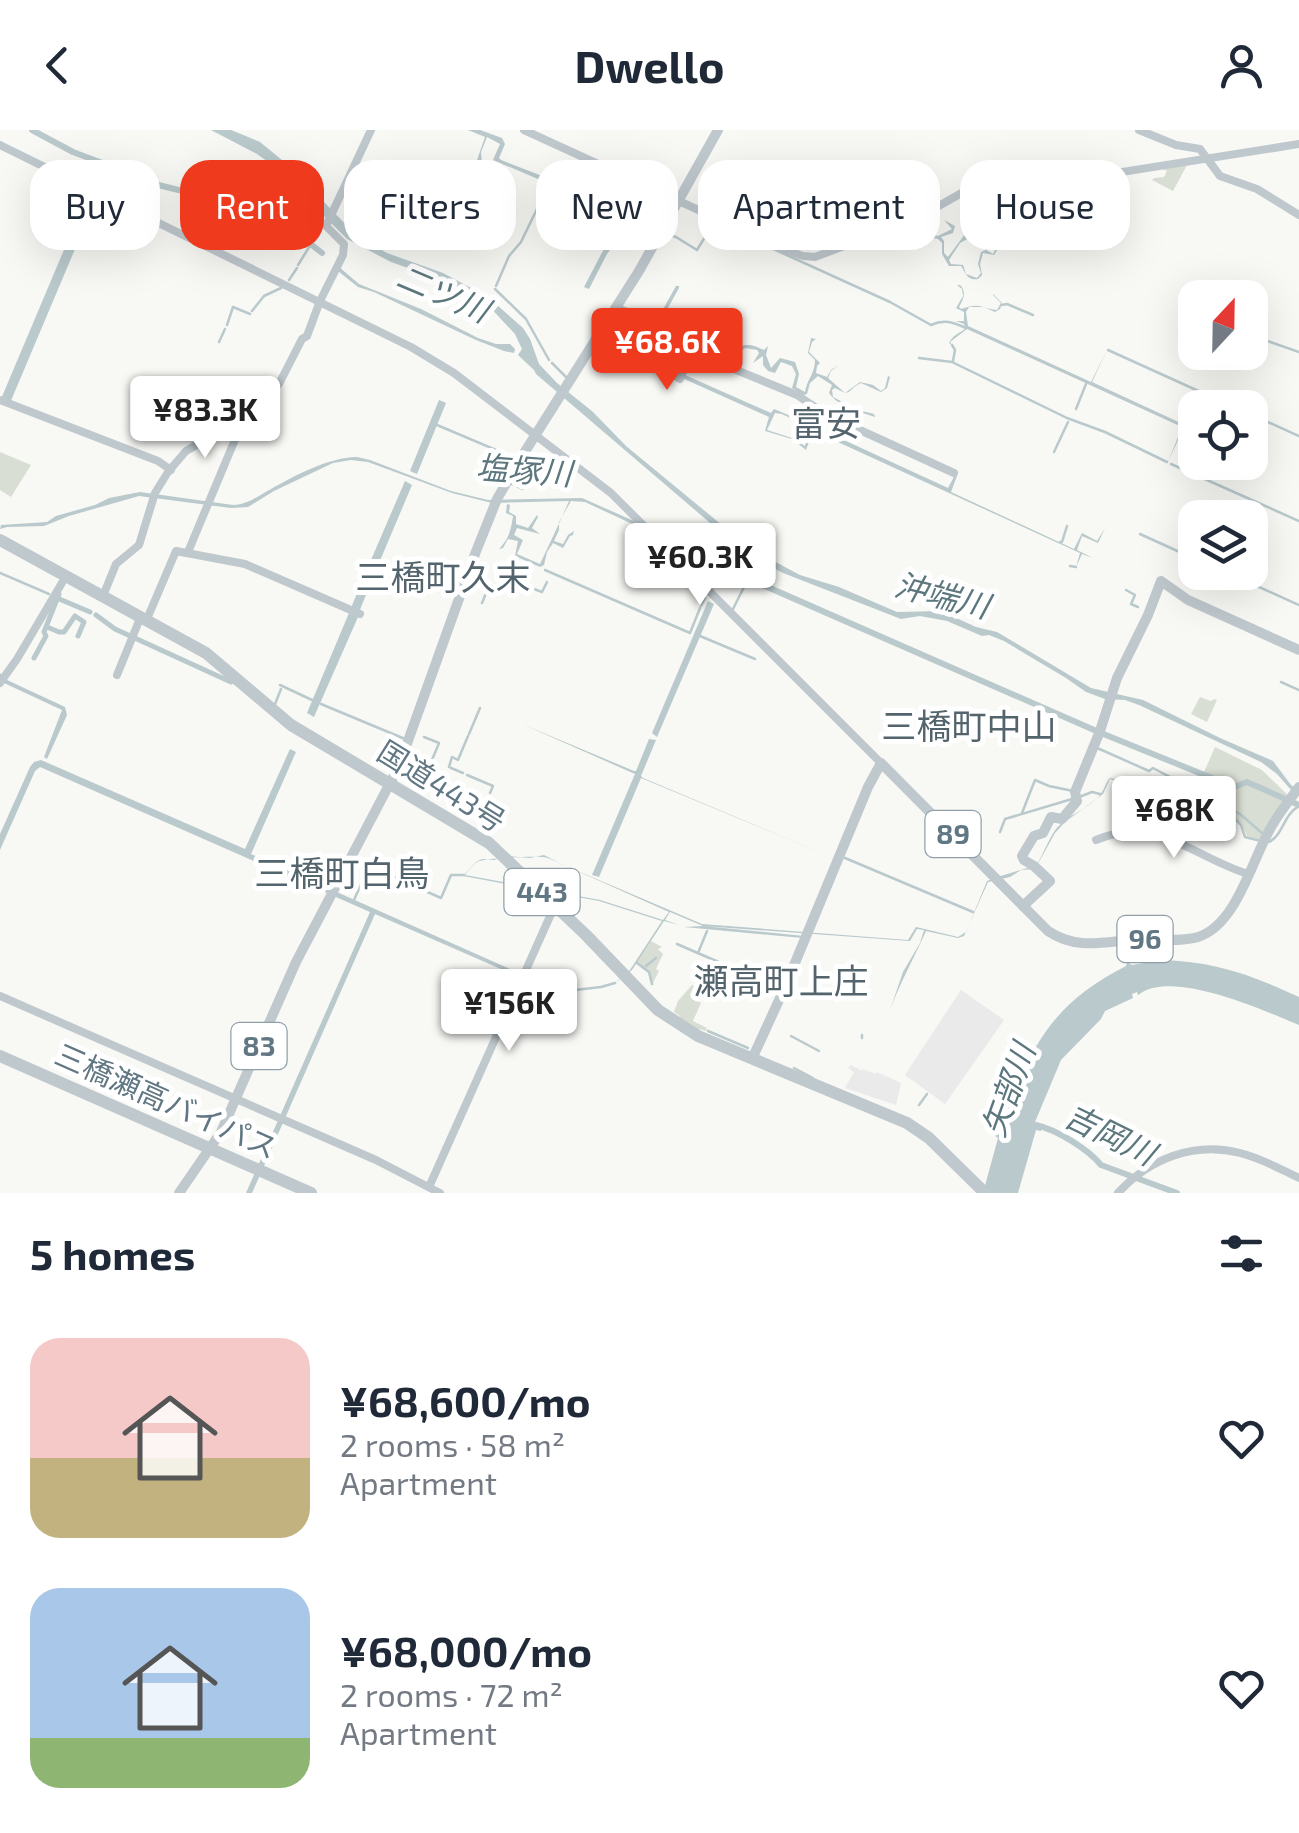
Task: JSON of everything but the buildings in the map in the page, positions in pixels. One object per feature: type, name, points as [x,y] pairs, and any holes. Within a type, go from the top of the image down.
[{"type":"highway","name":"国道443号","points":[[0,540],[206,653],[294,727],[489,844],[668,1017],[698,1036],[907,1122],[928,1138],[969,1186],[985,1193]]},
{"type":"highway","name":"三橋瀬高バイパス","points":[[0,1057],[308,1193]]},
{"type":"main road","name":"83","points":[[178,1193],[222,1132],[296,962],[408,745],[496,501],[662,230],[718,130]]},
{"type":"main road","name":"89","points":[[882,763],[1023,906],[1050,881],[1022,856],[1034,836],[1043,833],[1051,817],[1062,819],[1076,798],[1114,688],[1161,580],[1198,606],[1299,650]]},
{"type":"main road","points":[[752,1059],[868,787],[882,763]]},
{"type":"main road","name":"96","points":[[1023,906],[1048,931],[1078,944],[1192,938],[1208,932],[1224,918],[1268,831],[1291,798]]},
{"type":"street","points":[[105,597],[116,564],[138,545],[154,495],[170,470],[186,451],[256,412],[280,384],[302,338],[307,336],[345,248],[326,226],[371,130]]},
{"type":"street","points":[[524,130],[803,256],[815,257],[907,222],[970,190],[1008,190],[1299,144]]},
{"type":"street","points":[[1139,130],[1176,145],[1200,148],[1220,176],[1257,189],[1299,215]]},
{"type":"street","points":[[0,145],[434,360],[632,512],[882,763]]},
{"type":"street","points":[[600,332],[645,351],[707,358],[788,391],[827,415],[954,473]]},
{"type":"street","points":[[645,351],[645,367],[667,370],[680,379],[686,365],[683,354]]},
{"type":"street","points":[[0,400],[170,470]]},
{"type":"street","points":[[188,552],[239,430],[238,424]]},
{"type":"street","points":[[116,675],[176,551],[246,564],[356,613]]},
{"type":"street","points":[[2,680],[66,576]]},
{"type":"street","points":[[1096,840],[1118,833],[1149,832],[1248,874]]},
{"type":"street","points":[[429,1187],[554,905]]},
{"type":"street","points":[[0,996],[376,1160],[440,1193]]},
{"type":"street","points":[[1118,1193],[1133,1178],[1168,1157],[1209,1149],[1244,1154],[1299,1178]]},
{"type":"shaded area","name":"沖端川","points":[[211,130],[231,130],[260,142],[282,160],[265,160]]},
{"type":"shaded area","points":[[468,130],[502,138],[505,144],[501,160],[493,160],[500,144],[487,137],[481,160],[477,160],[485,137]]},
{"type":"shaded area","points":[[1187,165],[1173,191],[1152,180],[1164,177],[1167,171],[1162,169]]},
{"type":"shaded area","points":[[516,166],[536,174],[536,178],[516,170]]},
{"type":"shaded area","name":"沖端川","points":[[324,202],[344,223],[344,236],[324,216]]},
{"type":"shaded area","points":[[944,220],[955,226],[953,233],[941,237],[948,257],[960,240],[949,260],[951,264],[963,265],[966,274],[961,266],[949,266],[942,254],[940,235],[952,229]]},
{"type":"shaded area","points":[[64,250],[75,250],[10,403],[1,399]]},
{"type":"shaded area","name":"沖端川","points":[[368,250],[382,250],[443,273],[488,297],[523,328],[539,364],[557,383],[626,446],[751,549],[800,575],[897,612],[941,611],[997,632],[1091,688],[1143,700],[1273,761],[1299,791],[1292,791],[1261,762],[1139,705],[1086,692],[1004,641],[947,621],[920,616],[901,619],[783,573],[753,557],[536,374],[518,355],[522,349],[515,334],[486,303]]},
{"type":"shaded area","points":[[603,250],[610,250],[589,289],[584,287]]},
{"type":"shaded area","points":[[997,250],[994,255],[983,253],[982,275],[978,279],[966,274],[977,278],[981,273],[981,252],[993,254]]},
{"type":"shaded area","points":[[339,267],[359,284],[478,338],[510,344],[514,353],[476,340],[358,287],[338,271]]},
{"type":"shaded area","points":[[676,286],[679,288],[664,315],[658,341],[648,349],[654,341],[655,328],[619,308],[620,305],[656,322]]},
{"type":"shaded area","points":[[963,296],[959,307],[969,307],[968,326],[1091,382],[1106,352],[1092,382],[1178,422],[1178,425],[967,329],[950,342],[952,345],[949,343],[954,336],[965,329],[964,324],[956,321],[964,321],[964,312],[956,308]]},
{"type":"shaded area","points":[[706,328],[721,337],[725,349],[732,353],[743,346],[764,350],[768,346],[766,355],[771,368],[780,358],[795,362],[799,374],[796,387],[805,392],[815,365],[808,353],[811,338],[816,339],[809,352],[820,363],[816,373],[827,377],[839,365],[828,378],[844,392],[835,388],[833,397],[875,417],[838,402],[833,398],[829,393],[832,385],[818,376],[804,395],[792,388],[796,374],[792,366],[781,362],[775,373],[768,371],[763,356],[753,363],[757,350],[745,348],[732,357],[720,350],[719,340],[711,335],[705,350],[684,346],[685,375],[771,413],[774,409],[803,421],[830,437],[948,488],[955,475],[951,492],[1074,549],[1082,533],[1097,541],[1105,528],[1098,543],[1082,536],[1077,550],[1093,558],[1082,554],[1076,567],[1080,553],[816,432],[813,431],[806,450],[792,439],[765,431],[769,417],[682,378],[668,370],[666,359],[648,360],[647,353],[669,356],[677,368],[682,360],[679,350],[684,337],[693,347],[705,343],[702,337]],"holes":[[[775,413],[810,428],[805,446],[767,430]]]},
{"type":"shaded area","points":[[890,377],[887,388],[881,392],[861,383],[847,392],[860,382],[881,391]]},
{"type":"shaded area","points":[[439,400],[446,403],[417,474],[410,471]]},
{"type":"shaded area","points":[[0,452],[31,465],[11,497],[0,490]]},
{"type":"shaded area","name":"塩塚川","points":[[357,457],[488,500],[582,498],[634,521],[641,528],[585,502],[571,501],[562,516],[569,501],[492,503],[452,493],[368,462],[351,460],[333,463],[248,507],[139,496],[44,526],[0,529],[1,525],[47,522],[109,498],[140,492],[239,504],[312,468]]},
{"type":"shaded area","points":[[405,481],[412,485],[379,563],[371,560]]},
{"type":"shaded area","points":[[507,504],[509,512],[516,516],[516,524],[528,528],[537,515],[532,528],[540,534],[517,528],[514,535],[523,540],[517,554],[540,564],[559,524],[554,541],[563,544],[574,531],[573,535],[563,548],[553,543],[540,567],[515,556],[518,541],[508,539],[499,549],[507,538],[513,516],[506,513]]},
{"type":"shaded area","points":[[369,564],[377,568],[359,612],[351,608]]},
{"type":"shaded area","points":[[708,601],[714,604],[657,737],[652,733]]},
{"type":"shaded area","points":[[349,613],[358,617],[314,717],[307,713]]},
{"type":"shaded area","points":[[0,673],[65,707],[67,715],[47,759],[44,757],[62,710],[4,683]]},
{"type":"shaded area","points":[[1200,697],[1217,700],[1207,722],[1191,714]]},
{"type":"shaded area","points":[[522,724],[634,771],[649,739],[656,740],[643,778],[829,856],[641,778],[599,877],[592,875],[635,774]]},
{"type":"shaded area","points":[[1215,747],[1262,770],[1289,796],[1261,840],[1247,836],[1233,819],[1200,817],[1218,778],[1204,772]]},
{"type":"shaded area","points":[[290,749],[296,752],[251,854],[521,974],[519,977],[375,914],[252,1193],[246,1193],[370,912],[40,767],[0,850],[0,834],[30,767],[41,760],[245,849]]},
{"type":"shaded area","points":[[1110,778],[1138,784],[1199,817],[1146,789],[1110,779],[1103,794],[1095,800]]},
{"type":"shaded area","points":[[1084,808],[1055,833],[1035,869],[988,882],[969,925],[987,881],[1036,866],[1056,829]]},
{"type":"shaded area","points":[[488,859],[477,862],[465,875],[600,900],[663,920],[669,912],[566,866],[702,924],[908,940],[916,927],[958,937],[966,932],[958,938],[926,931],[890,1010],[924,930],[917,929],[910,941],[703,926],[670,912],[665,920],[679,925],[664,921],[632,970],[615,983],[630,970],[662,921],[599,901],[463,876],[476,862]]},
{"type":"shaded area","points":[[703,926],[804,936],[684,927]]},
{"type":"shaded area","points":[[651,941],[662,947],[658,949],[663,954],[653,983],[649,972],[636,963]]},
{"type":"shaded area","points":[[1161,960],[1232,971],[1299,997],[1299,1025],[1194,989],[1172,986],[1132,994],[1133,998],[1105,1011],[1061,1060],[1035,1122],[1042,1126],[1041,1131],[1036,1130],[1018,1193],[983,1193],[998,1138],[994,1135],[999,1134],[1043,1035],[1077,998],[1127,962],[1132,965]]},
{"type":"shaded area","points":[[692,985],[700,988],[691,996],[701,1003],[693,1021],[707,1028],[699,1029],[698,1033],[676,1021],[680,1016],[674,1012]]},
{"type":"shaded area","points":[[961,990],[1004,1020],[945,1104],[905,1075]]},
{"type":"shaded area","points":[[851,1065],[901,1083],[896,1105],[845,1088],[854,1072],[848,1068]]},
{"type":"waterway","name":"二ツ川","points":[[32,130],[126,177],[227,202],[293,230],[322,253]]},
{"type":"waterway","points":[[496,286],[536,211]]},
{"type":"waterway","points":[[678,238],[697,250],[714,222],[890,302],[931,325],[949,322],[966,328]]},
{"type":"waterway","points":[[298,265],[307,250]]},
{"type":"waterway","points":[[289,280],[297,268]]},
{"type":"waterway","points":[[252,311],[264,296],[281,288]]},
{"type":"waterway","points":[[495,289],[526,319],[549,360]]},
{"type":"waterway","points":[[1002,305],[1033,315]]},
{"type":"waterway","points":[[227,325],[233,307],[250,314]]},
{"type":"waterway","points":[[219,342],[225,329]]},
{"type":"waterway","points":[[1268,341],[1299,352]]},
{"type":"waterway","points":[[952,345],[953,361]]},
{"type":"waterway","points":[[1108,350],[1196,390]]},
{"type":"waterway","points":[[919,358],[952,362],[1167,462]]},
{"type":"waterway","points":[[552,363],[568,379]]},
{"type":"waterway","points":[[1076,409],[1086,384]]},
{"type":"waterway","points":[[1054,452],[1068,422]]},
{"type":"waterway","points":[[1268,422],[1299,436]]},
{"type":"waterway","points":[[437,425],[515,458]]},
{"type":"waterway","points":[[522,461],[562,478]]},
{"type":"waterway","points":[[1171,464],[1299,521]]},
{"type":"waterway","points":[[510,483],[523,489]]},
{"type":"waterway","points":[[1060,542],[1067,526]]},
{"type":"waterway","name":"塩塚川","points":[[650,530],[748,570],[756,582],[1101,733],[1234,787],[1247,782],[1299,805]]},
{"type":"waterway","points":[[1140,534],[1178,551]]},
{"type":"waterway","points":[[1070,566],[1076,567]]},
{"type":"waterway","points":[[545,570],[690,633],[700,608]]},
{"type":"waterway","points":[[732,611],[749,571]]},
{"type":"waterway","points":[[0,573],[49,594]]},
{"type":"waterway","points":[[534,589],[542,592],[547,582]]},
{"type":"waterway","points":[[1126,590],[1135,595],[1131,604],[1138,607]]},
{"type":"waterway","points":[[1266,590],[1299,605]]},
{"type":"waterway","points":[[482,603],[486,593]]},
{"type":"waterway","points":[[34,658],[46,636],[44,632],[59,594]]},
{"type":"waterway","points":[[57,598],[90,612]]},
{"type":"waterway","points":[[701,606],[705,598]]},
{"type":"waterway","points":[[96,615],[115,629],[231,682]]},
{"type":"waterway","points":[[47,627],[64,632],[75,616],[84,622],[78,636]]},
{"type":"waterway","points":[[700,636],[755,659]]},
{"type":"waterway","points":[[1281,682],[1299,690]]},
{"type":"waterway","points":[[280,685],[312,700]]},
{"type":"waterway","points":[[275,704],[281,689]]},
{"type":"waterway","points":[[321,704],[405,739]]},
{"type":"waterway","points":[[469,734],[480,708]]},
{"type":"waterway","points":[[449,767],[452,757],[458,760],[468,736]]},
{"type":"waterway","points":[[424,737],[439,743],[432,760]]},
{"type":"waterway","points":[[1095,747],[1149,771],[1153,768],[1240,814],[1262,833]]},
{"type":"waterway","points":[[451,768],[463,773]]},
{"type":"waterway","points":[[467,775],[493,786],[490,793]]},
{"type":"waterway","points":[[1022,813],[1035,780],[1073,791]]},
{"type":"waterway","points":[[1198,816],[1201,817],[1218,780]]},
{"type":"waterway","points":[[1079,797],[1092,792],[1100,794]]},
{"type":"waterway","points":[[1000,832],[1005,819],[1072,799]]},
{"type":"waterway","points":[[1269,842],[1299,806]]},
{"type":"waterway","points":[[1203,818],[1234,818],[1245,837],[1261,841]]},
{"type":"waterway","points":[[845,858],[973,912]]},
{"type":"waterway","points":[[354,900],[369,866],[441,898],[451,875],[464,875]]},
{"type":"waterway","points":[[698,953],[707,931]]},
{"type":"waterway","points":[[677,944],[737,970],[725,996]]},
{"type":"waterway","points":[[646,966],[656,958]]},
{"type":"waterway","points":[[637,963],[649,972],[652,984]]},
{"type":"waterway","points":[[526,978],[558,992],[615,983]]},
{"type":"waterway","points":[[703,989],[707,990]]},
{"type":"waterway","points":[[708,1031],[748,1048]]},
{"type":"waterway","points":[[791,1036],[819,1051]]},
{"type":"waterway","points":[[794,1068],[813,1078]]},
{"type":"waterway","points":[[919,1105],[927,1094]]},
{"type":"waterway","name":"吉岡川","points":[[1036,1125],[1072,1141],[1101,1165],[1177,1193]]},
{"type":"district","name":"富安","points":[[826,424]]},
{"type":"district","name":"三橋町久末","points":[[443,578]]},
{"type":"district","name":"三橋町中山","points":[[969,727]]},
{"type":"district","name":"三橋町白鳥","points":[[342,874]]},
{"type":"district","name":"瀬高町上庄","points":[[781,982]]},
{"type":"water label","name":"矢部川","points":[[1009,1090]]}]
